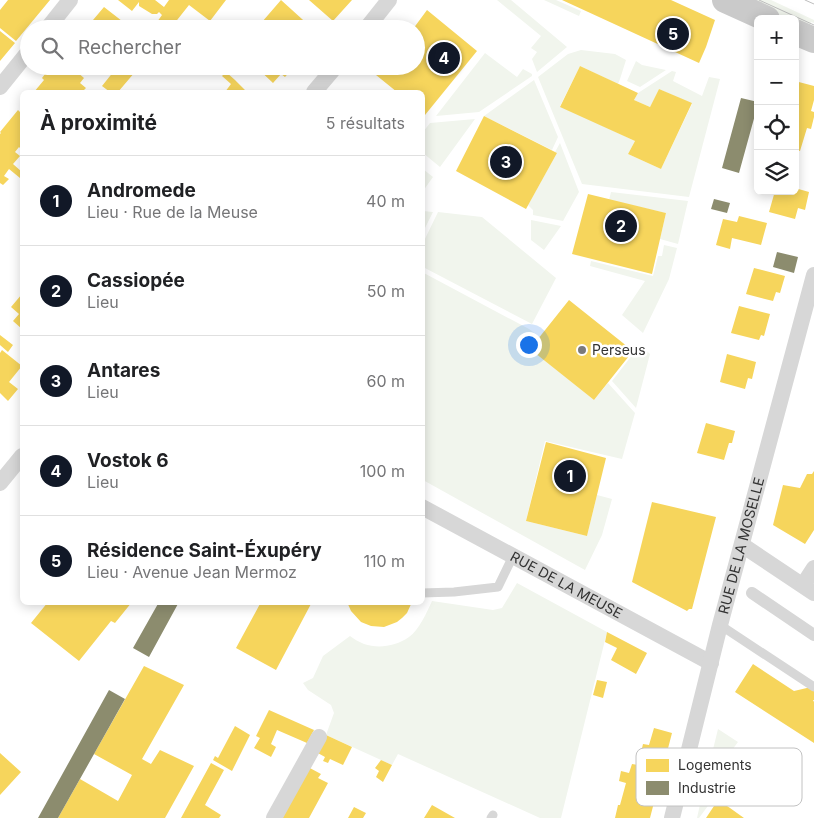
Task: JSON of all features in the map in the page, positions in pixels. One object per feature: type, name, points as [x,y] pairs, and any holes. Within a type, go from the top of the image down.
[{"type":"main road","points":[[725,0],[758,15]]},
{"type":"main road","points":[[799,34],[814,40]]},
{"type":"street","points":[[54,20],[70,0]]},
{"type":"street","points":[[373,20],[389,0]]},
{"type":"street","points":[[0,87],[20,62]]},
{"type":"street","points":[[316,90],[328,75]]},
{"type":"street","name":"RUE DE LA MOSELLE","points":[[690,748],[720,625],[814,275]]},
{"type":"street","points":[[0,483],[20,458]]},
{"type":"street","name":"RUE DE LA MEUSE","points":[[425,509],[711,663]]},
{"type":"street","points":[[742,545],[808,589],[814,568]]},
{"type":"street","points":[[752,593],[814,634]]},
{"type":"street","points":[[274,818],[319,737]]},
{"type":"lane","points":[[425,593],[498,587],[512,556]]},
{"type":"lane","points":[[720,625],[814,687]]},
{"type":"shaded area","points":[[497,0],[511,0],[567,47],[537,72],[532,59],[537,52],[531,48],[541,36]]},
{"type":"shaded area","points":[[544,0],[556,0],[581,11],[579,16]]},
{"type":"shaded area","points":[[748,0],[771,0],[814,20],[814,23],[811,22],[810,25],[799,23],[799,15],[780,15]]},
{"type":"shaded area","points":[[581,50],[615,54],[626,60],[620,79],[618,84],[580,66],[560,106],[635,141],[628,154],[661,169],[692,104],[659,89],[650,107],[634,100],[638,93],[672,71],[676,72],[673,81],[702,96],[709,77],[720,79],[689,197],[582,184],[538,77],[568,54]]},
{"type":"shaded area","points":[[485,53],[517,77],[523,69],[532,74],[532,76],[479,112],[436,116]]},
{"type":"shaded area","points":[[636,61],[642,65],[666,70],[640,87],[627,81]]},
{"type":"shaded area","points":[[534,80],[558,137],[552,150],[484,116]]},
{"type":"shaded area","points":[[475,119],[440,167],[425,155],[425,129],[430,123]]},
{"type":"shaded area","points":[[560,143],[579,192],[563,221],[533,215],[533,210],[528,205],[557,153],[555,152]]},
{"type":"shaded area","points":[[425,171],[433,177],[425,188]]},
{"type":"shaded area","points":[[611,192],[688,201],[678,244],[660,239],[666,213],[609,200]]},
{"type":"shaded area","points":[[425,211],[433,212],[425,228]]},
{"type":"shaded area","points":[[438,212],[482,217],[556,278],[532,324],[425,268],[425,239]]},
{"type":"shaded area","points":[[531,220],[561,226],[544,250],[531,240]]},
{"type":"shaded area","points":[[664,245],[677,248],[669,279],[643,333],[622,315],[645,281],[590,266],[591,261],[653,276],[658,256],[662,256]]},
{"type":"shaded area","points":[[425,274],[529,329],[540,337],[531,349],[594,400],[608,383],[635,413],[622,459],[545,441],[526,521],[587,536],[597,495],[612,499],[602,535],[585,570],[425,481]]},
{"type":"shaded area","points":[[640,345],[650,354],[636,408],[612,381]]},
{"type":"shaded area","points":[[517,583],[607,632],[561,818],[540,818],[398,754],[392,765],[326,735],[334,713],[331,705],[308,690],[303,683],[313,678],[323,656],[350,636],[364,644],[376,646],[399,643],[416,630],[432,601],[493,610],[502,608]]},
{"type":"shaded area","points":[[718,729],[738,742],[734,748],[713,748]]},
{"type":"shaded area","points":[[700,806],[708,806],[699,818],[697,818]]},
{"type":"building: Logements","points":[[8,0],[50,0],[33,20],[20,20],[20,36],[16,41],[0,28],[0,10]]},
{"type":"building: Logements","points":[[118,0],[155,0],[164,7],[169,0],[226,0],[211,20],[189,5],[177,20],[158,20],[162,15],[159,12],[152,14],[139,6],[139,2],[132,11]]},
{"type":"building: Logements","points":[[281,0],[303,20],[264,20]]},
{"type":"building: Logements","points":[[309,0],[352,0],[332,20]]},
{"type":"building: Logements","points":[[562,0],[671,0],[715,20],[699,63]]},
{"type":"building: Logements","points":[[104,7],[121,20],[93,20]]},
{"type":"building: Logements","points":[[427,10],[477,51],[425,115],[425,90],[395,90],[376,75],[425,75],[425,20],[420,20]]},
{"type":"building: Logements","points":[[0,31],[15,43],[0,61]]},
{"type":"building: Logements","points":[[580,66],[638,93],[634,100],[650,107],[659,89],[692,103],[661,169],[628,154],[635,141],[560,107]]},
{"type":"building: Logements","points":[[44,75],[80,75],[84,78],[80,83],[86,88],[84,90],[36,90],[44,80],[42,78]]},
{"type":"building: Logements","points":[[111,75],[132,75],[120,90],[107,90],[102,86]]},
{"type":"building: Logements","points":[[229,75],[245,90],[226,90],[231,84],[222,76]]},
{"type":"building: Logements","points":[[265,75],[280,75],[273,83]]},
{"type":"building: Logements","points":[[799,82],[814,86],[814,100],[811,111],[814,112],[814,117],[811,129],[807,128],[800,151]]},
{"type":"building: Logements","points":[[18,110],[20,112],[20,148],[15,152],[20,156],[13,164],[20,170],[20,178],[9,169],[4,176],[9,179],[3,185],[0,183],[0,132]]},
{"type":"building: Logements","points":[[484,116],[557,153],[526,209],[456,171]]},
{"type":"building: Logements","points":[[799,189],[809,192],[805,210],[798,208],[795,219],[769,212],[774,195],[799,195]]},
{"type":"building: Logements","points":[[588,194],[666,213],[652,274],[572,254]]},
{"type":"building: Logements","points":[[739,216],[767,223],[761,245],[732,238],[730,249],[716,245],[723,219],[737,222]]},
{"type":"building: Logements","points":[[754,268],[785,276],[780,293],[776,292],[773,301],[746,294]]},
{"type":"building: Logements","points":[[20,296],[20,327],[13,321],[19,314],[11,307]]},
{"type":"building: Logements","name":"Perseus","points":[[569,300],[633,351],[594,400],[530,349]]},
{"type":"building: Logements","points":[[739,306],[770,314],[764,336],[761,335],[759,340],[731,333]]},
{"type":"building: Logements","points":[[0,335],[13,345],[8,352],[0,345]]},
{"type":"building: Logements","points":[[2,350],[20,364],[20,368],[9,382],[18,389],[8,401],[0,393],[0,353]]},
{"type":"building: Logements","points":[[727,354],[756,362],[752,379],[748,378],[745,389],[720,382]]},
{"type":"building: Logements","points":[[706,423],[735,431],[724,460],[697,453]]},
{"type":"building: Logements","points":[[546,442],[606,458],[587,536],[526,521]]},
{"type":"building: Logements","points":[[814,471],[814,530],[805,544],[773,525],[783,485],[800,488],[807,474],[812,474]]},
{"type":"building: Logements","points":[[652,502],[716,517],[692,609],[687,611],[632,582]]},
{"type":"building: Logements","points":[[46,605],[130,605],[115,623],[111,621],[79,661],[31,623]]},
{"type":"building: Logements","points":[[259,605],[310,605],[276,670],[236,648]]},
{"type":"building: Logements","points":[[348,605],[411,605],[402,618],[384,627],[371,626],[361,622]]},
{"type":"building: Logements","points":[[607,632],[647,653],[636,674],[611,660],[617,648],[605,642]]},
{"type":"building: Logements","points":[[753,664],[794,691],[814,688],[814,743],[735,692]]},
{"type":"building: Logements","points":[[144,666],[184,685],[142,759],[151,764],[160,750],[194,766],[165,818],[58,818],[80,779],[118,801],[132,775],[94,754]]},
{"type":"building: Logements","points":[[597,680],[607,682],[603,698],[593,695]]},
{"type":"building: Logements","points":[[269,710],[314,730],[307,743],[277,730],[271,744],[276,747],[271,757],[254,748],[260,738],[256,736]]},
{"type":"building: Logements","points":[[235,726],[250,735],[232,771],[213,760],[215,756],[218,758]]},
{"type":"building: Logements","points":[[654,728],[672,733],[668,748],[642,748],[643,744],[649,745]]},
{"type":"building: Logements","points":[[326,735],[352,747],[343,765],[330,759],[328,763],[323,761],[325,757],[316,752]]},
{"type":"building: Logements","points":[[0,753],[21,772],[0,795]]},
{"type":"building: Logements","points":[[381,760],[392,765],[383,782],[376,777],[379,771],[375,768]]},
{"type":"building: Logements","points":[[211,763],[224,770],[205,805],[221,815],[219,818],[181,818]]},
{"type":"building: Logements","points":[[632,764],[636,765],[636,806],[653,806],[650,818],[615,818],[626,783],[619,781],[621,771],[629,773]]},
{"type":"building: Logements","points":[[308,767],[321,774],[318,778],[328,783],[309,818],[279,818]]},
{"type":"building: Logements","points":[[432,805],[455,818],[424,818]]},
{"type":"building: Logements","points":[[714,806],[727,806],[744,818],[706,818]]},
{"type":"building: Logements","points":[[354,807],[366,813],[363,818],[348,818]]},
{"type":"building: Industrie","points":[[741,98],[754,101],[754,119],[739,173],[722,168]]},
{"type":"building: Industrie","points":[[714,199],[730,203],[727,213],[711,209]]},
{"type":"building: Industrie","points":[[777,252],[798,257],[794,273],[773,267]]},
{"type":"building: Industrie","points":[[157,605],[177,605],[149,657],[133,648]]},
{"type":"building: Industrie","points":[[109,690],[125,699],[58,818],[38,818]]},
{"type":"tram line","points":[[759,0],[814,25]]},
{"type":"tram line","points":[[805,0],[814,4]]},
{"type":"place","name":"Résidence Saint-Éxupéry","points":[[673,34]]},
{"type":"place","name":"Vostok 6","points":[[444,58]]},
{"type":"place","name":"Antares","points":[[506,162]]},
{"type":"place","name":"Cassiopée","points":[[621,226]]},
{"type":"place","name":"Perseus","points":[[582,350]]},
{"type":"place","name":"Andromede","points":[[570,476]]}]
